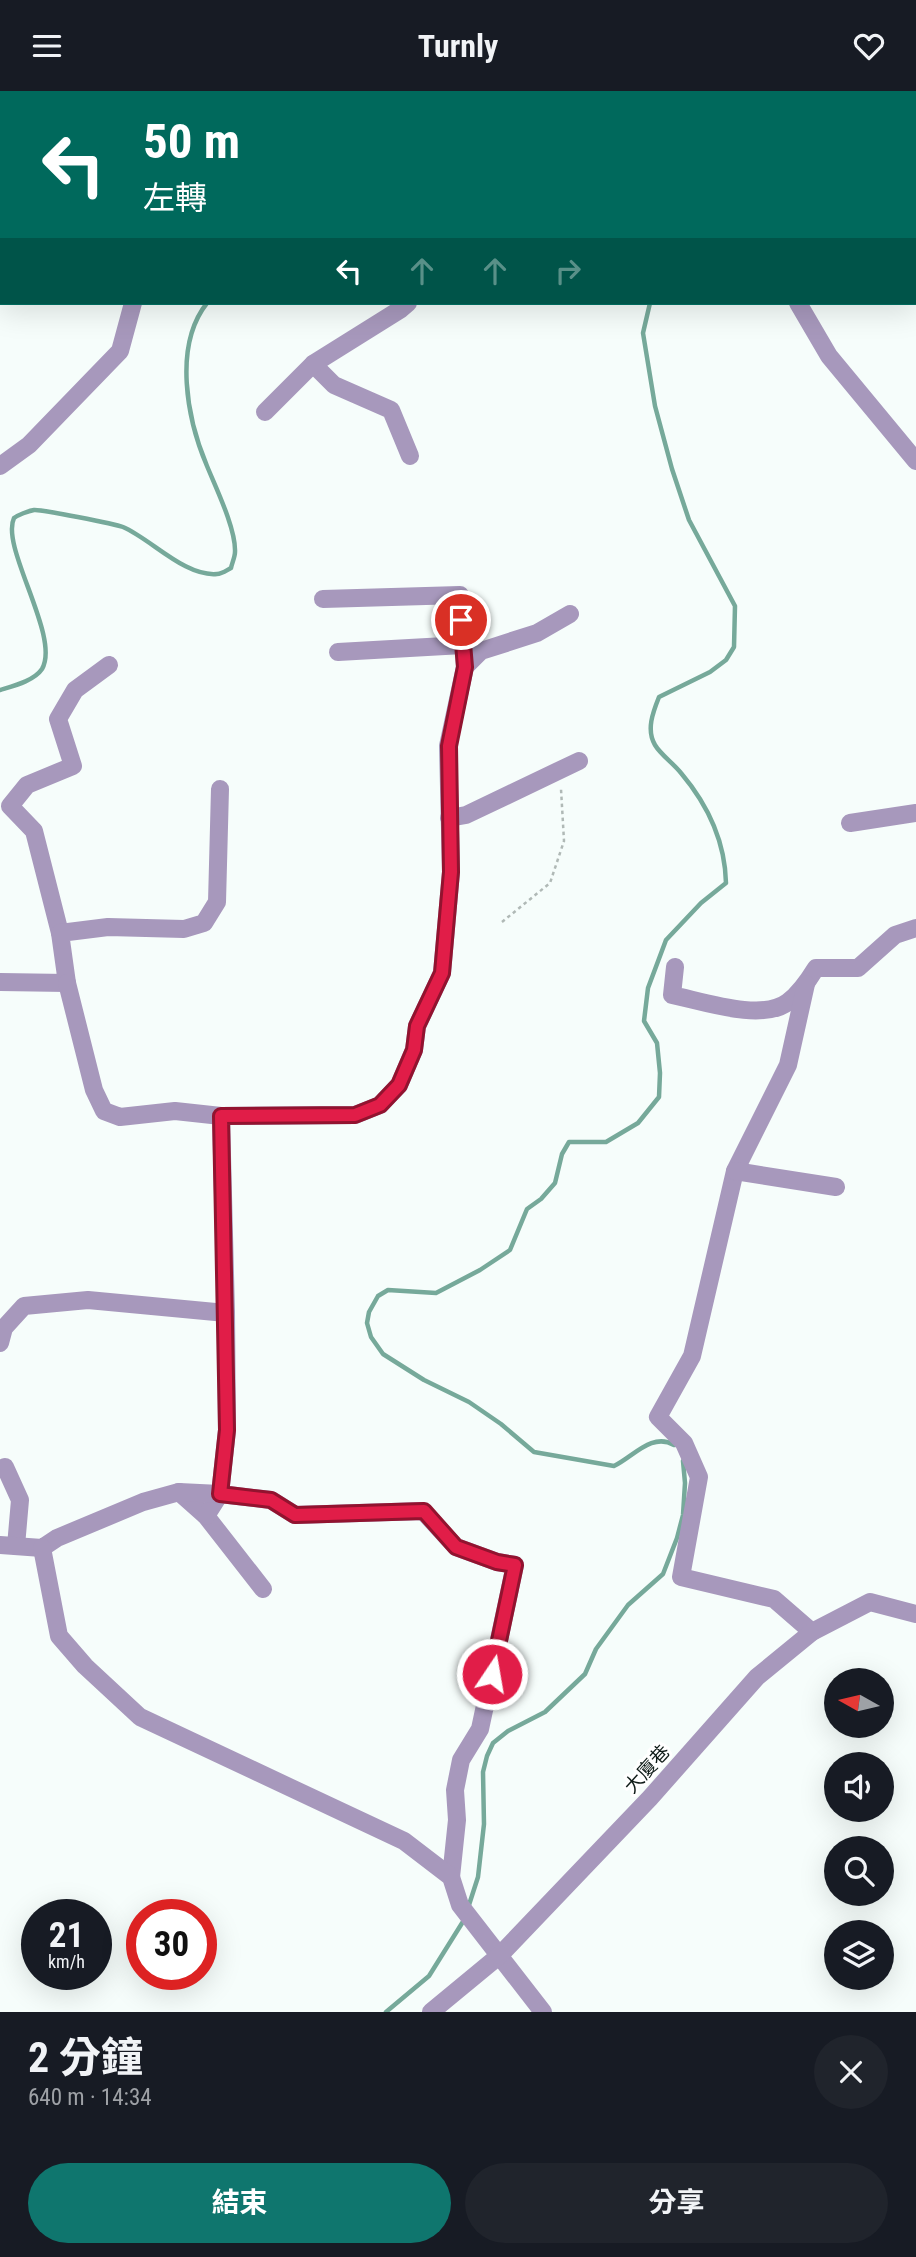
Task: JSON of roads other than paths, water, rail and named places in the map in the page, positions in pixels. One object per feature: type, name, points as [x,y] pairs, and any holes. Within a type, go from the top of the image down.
[{"type":"street","points":[[0,466],[29,445],[120,351],[132,305]]},
{"type":"street","points":[[264,412],[313,364],[406,305]]},
{"type":"street","points":[[798,305],[829,356],[916,461]]},
{"type":"street","points":[[313,364],[334,385],[391,410],[410,456]]},
{"type":"street","points":[[109,664],[75,690],[58,719],[73,766],[27,785],[10,806],[34,831],[60,933],[68,983],[94,1090],[104,1111],[120,1117],[175,1111],[221,1116],[355,1115],[380,1105],[399,1085],[414,1050],[417,1026],[442,973],[451,872],[449,746],[465,667],[460,595],[323,599]]},
{"type":"street","points":[[465,667],[481,651],[537,633],[570,614]]},
{"type":"street","points":[[338,652],[463,645]]},
{"type":"street","points":[[449,818],[466,815],[579,761]]},
{"type":"street","points":[[60,933],[107,927],[184,929],[204,923],[217,902],[220,789]]},
{"type":"street","points":[[850,823],[916,813]]},
{"type":"street","points":[[675,967],[672,995],[761,1012],[787,1003],[806,984],[816,968],[858,968],[895,935],[916,928]]},
{"type":"street","points":[[0,982],[68,983]]},
{"type":"street","points":[[806,984],[788,1065],[735,1171],[692,1356],[658,1417],[684,1443],[699,1477],[681,1577],[774,1599],[812,1632]]},
{"type":"street","points":[[206,1516],[220,1494],[227,1430],[221,1116]]},
{"type":"street","points":[[735,1171],[836,1187]]},
{"type":"street","points":[[0,1343],[4,1328],[24,1306],[88,1300],[226,1313]]},
{"type":"street","points":[[5,1468],[20,1500],[8,1545],[42,1548],[57,1538],[131,1507],[179,1492],[271,1500],[295,1515],[424,1511],[456,1547],[497,1562],[515,1565],[480,1728],[461,1760],[454,1790],[457,1819],[451,1877],[460,1905],[543,2012]]},
{"type":"street","points":[[179,1492],[206,1516],[263,1589]]},
{"type":"street","points":[[42,1548],[59,1636],[85,1666],[140,1717],[404,1841],[451,1877]]},
{"type":"street","name":"大廈巷","points":[[430,2012],[500,1955],[650,1798],[757,1677],[812,1632],[870,1602],[916,1614]]},
{"type":"waterway","points":[[0,690],[34,677],[42,669],[46,655],[38,615],[15,549],[12,532],[14,518],[39,510],[117,525],[193,570],[217,574],[231,568],[235,552],[232,532],[200,447],[189,405],[187,361],[190,340],[196,320],[206,305]]},
{"type":"waterway","points":[[650,305],[643,333],[655,406],[672,469],[689,520],[735,606],[734,647],[726,660],[710,672],[659,697],[651,733],[658,749],[681,773],[707,811],[722,853],[726,883],[701,903],[666,940],[648,988],[644,1021],[657,1043],[659,1097],[638,1123],[606,1142],[569,1142],[562,1154],[555,1183],[541,1199],[527,1209],[510,1250],[480,1270],[436,1293],[388,1290],[378,1296],[369,1312],[367,1323],[371,1337],[383,1354],[424,1380],[469,1402],[534,1452],[614,1466],[650,1444],[666,1442],[674,1445]]},
{"type":"waterway","points":[[468,1908],[478,1877],[484,1824],[483,1772],[493,1743],[508,1731],[545,1712],[585,1674],[596,1649],[628,1605],[663,1574],[683,1515],[683,1461]]},
{"type":"waterway","points":[[386,2012],[429,1976],[464,1920]]}]
